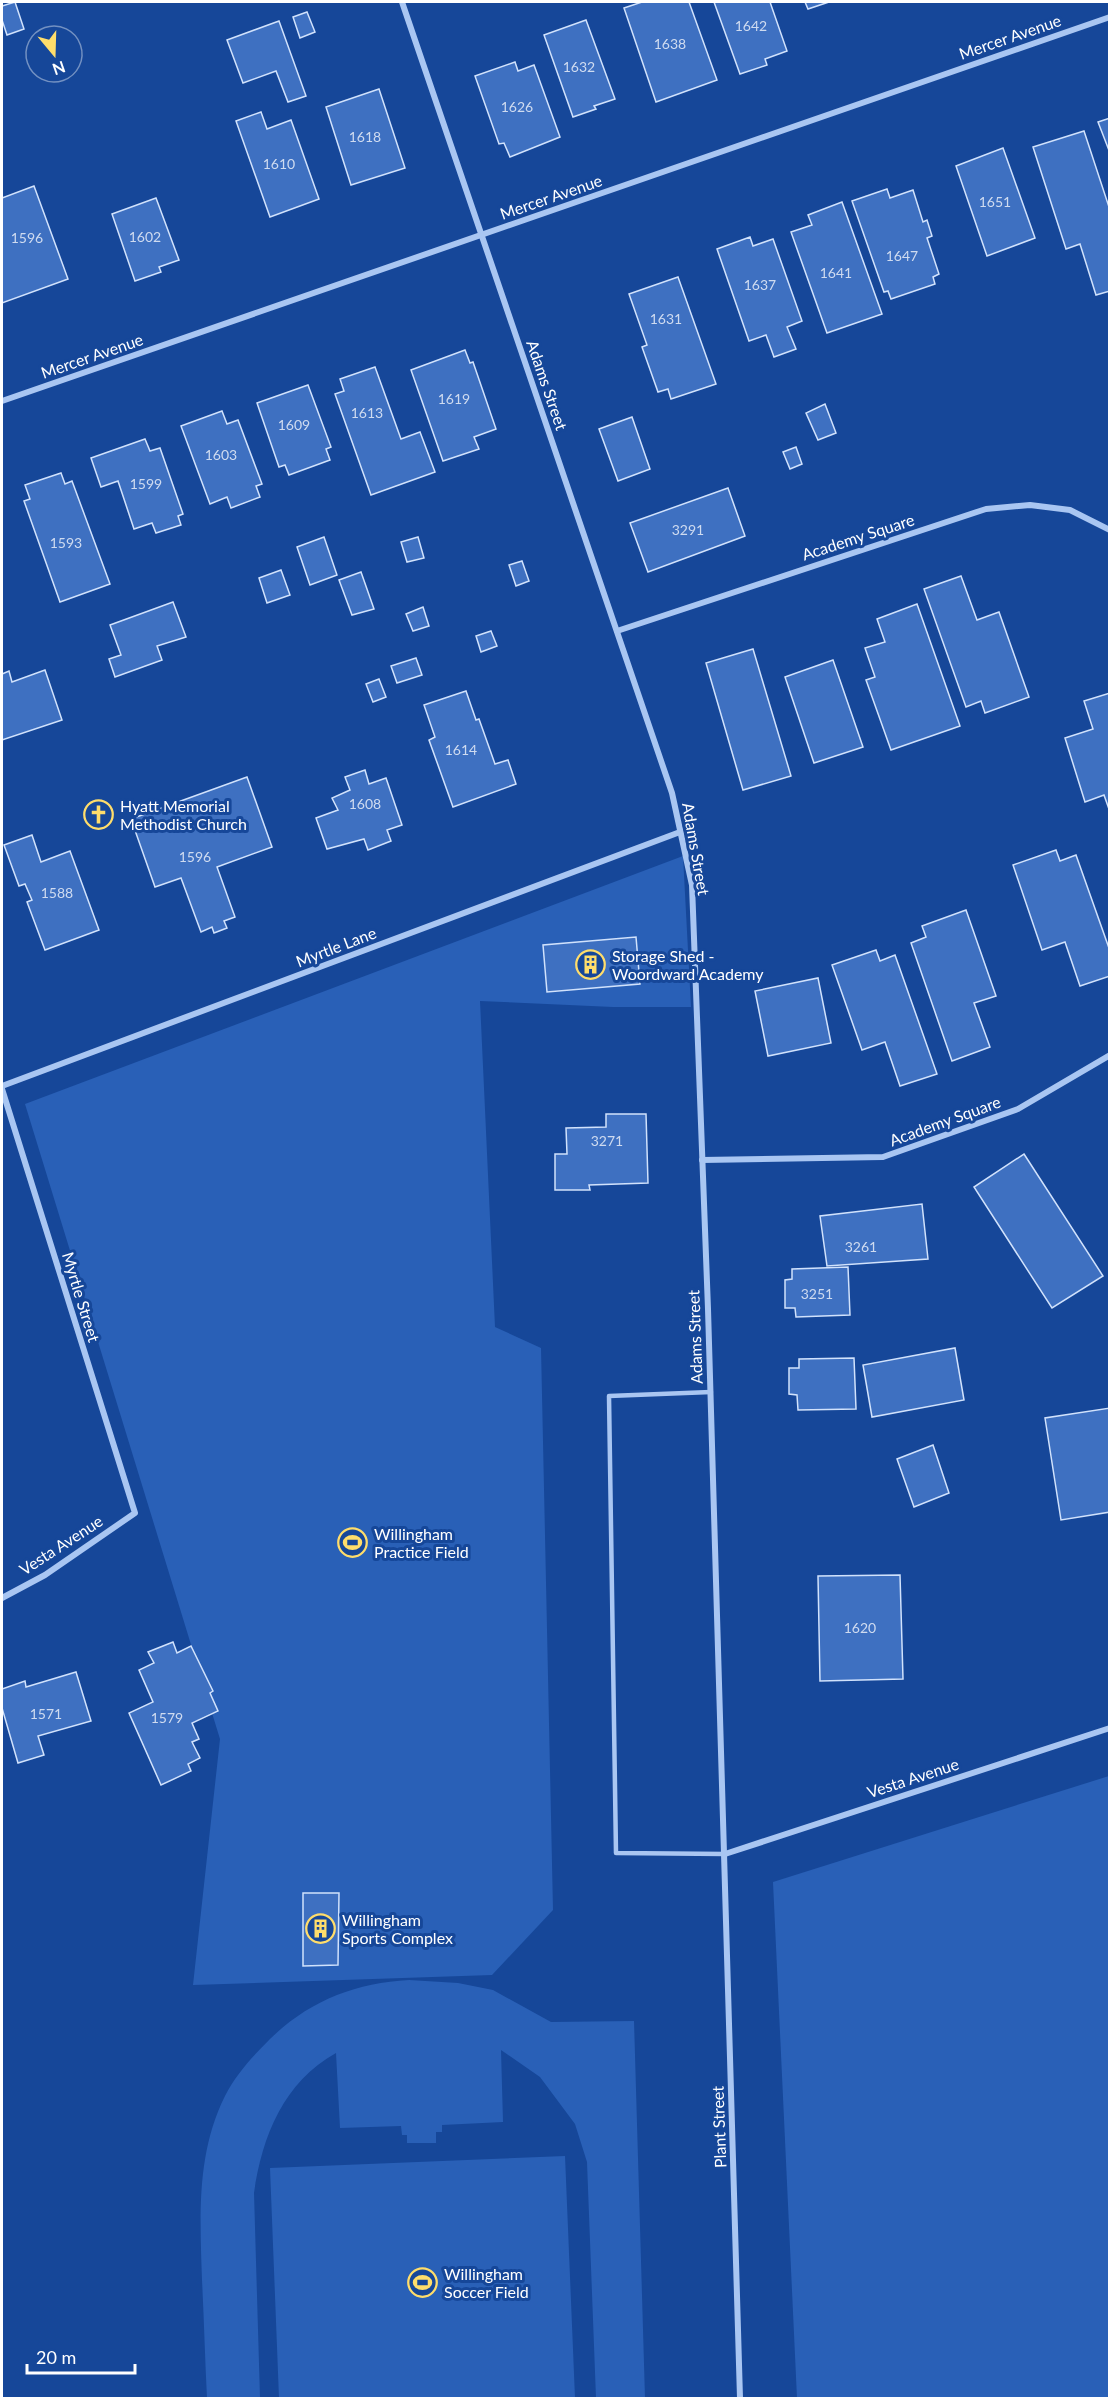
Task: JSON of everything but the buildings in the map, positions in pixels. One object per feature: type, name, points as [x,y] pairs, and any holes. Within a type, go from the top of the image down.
[{"type":"street","name":"Adams Street","points":[[402,2],[672,793],[692,885],[725,1854]]},
{"type":"street","name":"Mercer Avenue","points":[[2,401],[1110,17]]},
{"type":"street","name":"Academy Square","points":[[617,631],[986,509],[1030,505],[1070,510],[1110,530]]},
{"type":"street","name":"Myrtle Lane","points":[[2,1087],[680,832]]},
{"type":"street","name":"Academy Square","points":[[702,1160],[883,1157],[1018,1109],[1110,1055]]},
{"type":"street","name":"Myrtle Street","points":[[2,1087],[135,1513]]},
{"type":"street","name":"Vesta Avenue","points":[[2,1598],[45,1575],[135,1513]]},
{"type":"street","name":"Vesta Avenue","points":[[725,1854],[1110,1728]]},
{"type":"street","name":"Plant Street","points":[[725,1854],[740,2398]]},
{"type":"lane","points":[[711,1392],[609,1396],[616,1853],[725,1854]]},
{"type":"shaded area","name":"Willingham Practice Field","points":[[683,856],[691,1007],[613,1007],[480,1001],[495,1327],[541,1348],[553,1910],[492,1975],[193,1985],[220,1739],[25,1104]]},
{"type":"shaded area","points":[[1109,1776],[1109,2398],[797,2398],[773,1882]]},
{"type":"shaded area","points":[[409,1980],[458,1983],[493,1990],[551,2022],[634,2021],[645,2398],[596,2398],[587,2162],[575,2124],[540,2077],[501,2050],[503,2122],[442,2125],[442,2132],[436,2132],[436,2143],[407,2143],[407,2135],[402,2135],[401,2126],[340,2128],[336,2053],[302,2079],[278,2112],[270,2131],[254,2193],[260,2398],[207,2398],[201,2256],[202,2186],[209,2140],[225,2096],[257,2052],[301,2014],[334,1996],[352,1990],[370,1985]]},
{"type":"shaded area","name":"Willingham Soccer Field","points":[[565,2156],[575,2398],[279,2398],[270,2168]]},
{"type":"place","name":"Hyatt Memorial Methodist Church","points":[[99,815]]},
{"type":"place","name":"Storage Shed - Woordward Academy","points":[[591,965]]},
{"type":"place","name":"Willingham Practice Field","points":[[353,1543]]},
{"type":"place","name":"Willingham Sports Complex","points":[[321,1929]]},
{"type":"place","name":"Willingham Soccer Field","points":[[423,2283]]}]
